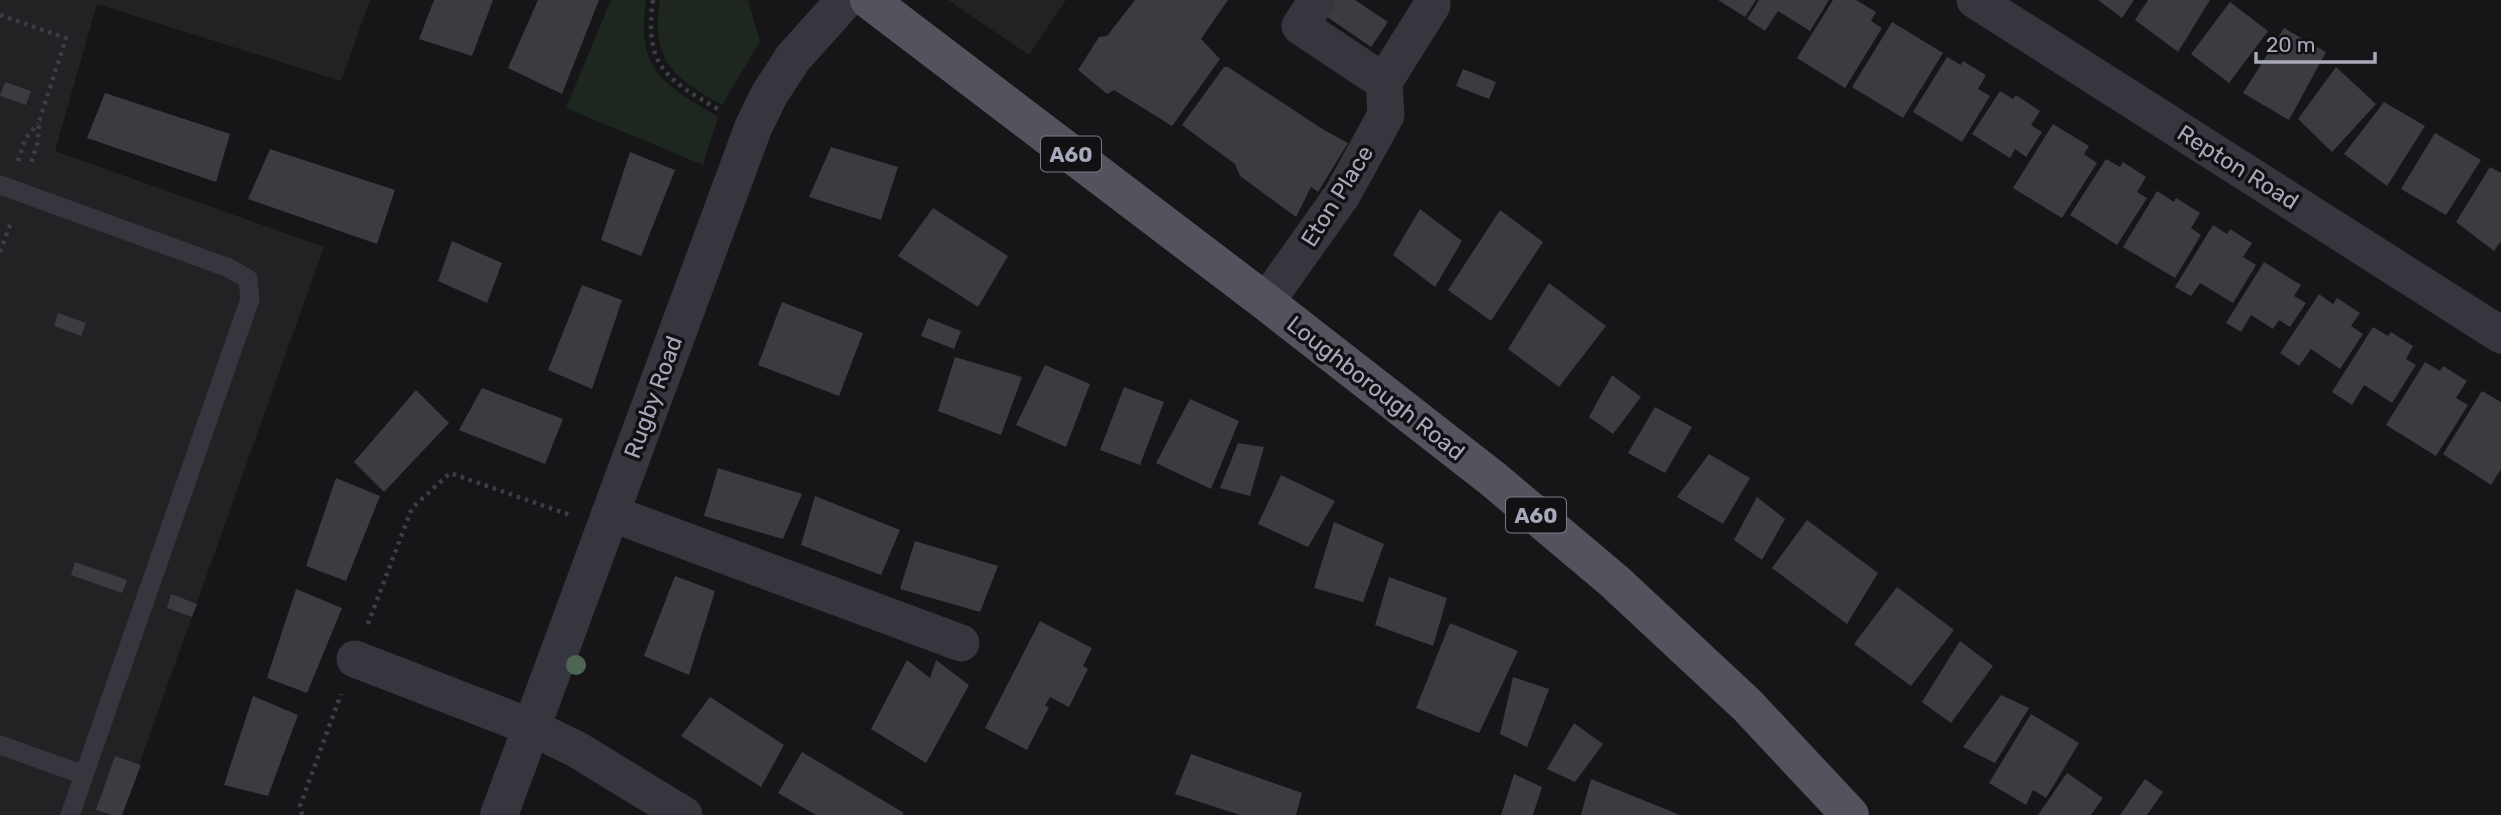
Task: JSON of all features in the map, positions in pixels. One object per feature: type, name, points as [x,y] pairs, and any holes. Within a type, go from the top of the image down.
[{"type":"main road","name":"Loughborough Road","points":[[869,0],[1266,302],[1493,479],[1614,581],[1747,705],[1850,815]]},
{"type":"street","name":"Rugby Road","points":[[499,815],[753,128],[769,95],[793,58],[845,0]]},
{"type":"street","points":[[1317,0],[1300,26],[1384,82],[1432,5]]},
{"type":"street","name":"Repton Road","points":[[1975,0],[2501,335]]},
{"type":"street","name":"Eton Place","points":[[1266,302],[1342,195],[1386,116],[1384,82]]},
{"type":"street","points":[[608,520],[961,643]]},
{"type":"street","points":[[355,659],[531,727],[576,749],[684,815]]},
{"type":"lane","points":[[0,185],[229,268],[248,279],[250,299],[70,815]]},
{"type":"lane","points":[[0,745],[85,775]]},
{"type":"path","points":[[653,0],[651,41],[660,64],[677,85],[753,128]]},
{"type":"path","points":[[0,15],[66,38],[38,122]]},
{"type":"path","points":[[302,815],[300,806],[412,508],[450,473],[608,520]]},
{"type":"shaded area","points":[[0,0],[370,0],[341,81],[97,4],[55,151],[324,247],[121,815],[0,815]]},
{"type":"shaded area","points":[[611,0],[646,0],[645,43],[657,72],[668,84],[718,117],[703,165],[566,108]]},
{"type":"shaded area","points":[[660,0],[748,0],[760,41],[722,105],[690,86],[669,65],[659,39]]},
{"type":"shaded area","points":[[948,0],[1066,0],[1029,55]]},
{"type":"building","points":[[434,0],[493,0],[472,56],[419,39]]},
{"type":"building","points":[[538,0],[599,0],[562,94],[508,68]]},
{"type":"building","points":[[1135,0],[1228,0],[1201,39],[1220,59],[1172,126],[1114,90],[1107,94],[1078,70],[1099,37],[1107,36]]},
{"type":"building","points":[[1332,0],[1355,0],[1388,22],[1371,47],[1323,14]]},
{"type":"building","points":[[1718,0],[1756,0],[1745,17]]},
{"type":"building","points":[[1759,0],[1829,0],[1810,31],[1778,11],[1765,31],[1747,19]]},
{"type":"building","points":[[1833,0],[1856,0],[1876,12],[1871,21],[1882,28],[1845,88],[1797,58]]},
{"type":"building","points":[[2098,0],[2134,0],[2122,18]]},
{"type":"building","points":[[2148,0],[2210,0],[2178,52],[2135,20]]},
{"type":"building","points":[[2230,2],[2268,31],[2229,83],[2191,54]]},
{"type":"building","points":[[1892,22],[1943,53],[1903,118],[1852,87]]},
{"type":"building","points":[[2284,28],[2326,52],[2289,120],[2243,93]]},
{"type":"building","points":[[1947,57],[1961,65],[1963,61],[1986,75],[1978,89],[1990,96],[1962,142],[1913,112]]},
{"type":"building","points":[[1224,67],[1348,143],[1318,192],[1311,187],[1296,217],[1240,176],[1235,164],[1182,125]]},
{"type":"building","points":[[2336,67],[2376,104],[2332,152],[2298,119]]},
{"type":"building","points":[[1463,69],[1496,82],[1489,99],[1456,86]]},
{"type":"building","points":[[5,82],[31,91],[26,105],[0,96]]},
{"type":"building","points":[[2000,91],[2013,99],[2016,95],[2040,111],[2031,125],[2042,132],[2026,157],[2015,149],[2010,158],[1972,134]]},
{"type":"building","points":[[105,93],[230,134],[216,182],[87,138]]},
{"type":"building","points":[[2384,102],[2425,126],[2387,186],[2344,154]]},
{"type":"building","points":[[2053,124],[2089,146],[2084,154],[2097,163],[2062,218],[2013,188]]},
{"type":"building","points":[[2435,133],[2481,160],[2446,215],[2401,189]]},
{"type":"building","points":[[831,147],[898,167],[881,220],[809,197]]},
{"type":"building","points":[[270,149],[395,190],[377,244],[248,199]]},
{"type":"building","points":[[630,152],[675,170],[641,256],[601,240]]},
{"type":"building","points":[[2106,159],[2120,167],[2123,162],[2146,177],[2137,192],[2147,198],[2117,245],[2070,215]]},
{"type":"building","points":[[2490,167],[2501,173],[2501,241],[2494,251],[2456,222]]},
{"type":"building","points":[[2157,191],[2174,202],[2176,198],[2200,213],[2191,228],[2201,235],[2175,278],[2123,247]]},
{"type":"building","points":[[933,208],[1008,256],[978,307],[898,256]]},
{"type":"building","points":[[1420,209],[1462,241],[1435,287],[1393,255]]},
{"type":"building","points":[[1500,210],[1543,242],[1491,321],[1448,290]]},
{"type":"building","points":[[2213,225],[2227,234],[2230,229],[2252,243],[2243,257],[2256,265],[2233,303],[2200,283],[2191,296],[2175,287]]},
{"type":"building","points":[[452,241],[502,263],[487,303],[438,281]]},
{"type":"building","points":[[2264,262],[2301,285],[2294,296],[2306,303],[2290,327],[2279,320],[2273,329],[2251,315],[2241,332],[2226,323]]},
{"type":"building","points":[[1549,283],[1606,326],[1559,387],[1508,349]]},
{"type":"building","points":[[582,285],[622,300],[592,389],[548,370]]},
{"type":"building","points":[[2319,294],[2333,304],[2337,298],[2360,313],[2351,326],[2363,334],[2340,369],[2311,349],[2299,366],[2280,353]]},
{"type":"building","points":[[782,302],[863,333],[839,396],[758,365]]},
{"type":"building","points":[[58,313],[86,323],[81,336],[54,326]]},
{"type":"building","points":[[928,318],[961,331],[954,349],[921,336]]},
{"type":"building","points":[[2373,327],[2388,336],[2391,332],[2413,346],[2406,359],[2416,365],[2392,403],[2364,385],[2352,405],[2332,392]]},
{"type":"building","points":[[955,357],[1022,377],[1001,435],[938,411]]},
{"type":"building","points":[[2425,362],[2440,371],[2443,366],[2467,381],[2456,398],[2468,405],[2436,456],[2386,425]]},
{"type":"building","points":[[1045,365],[1090,384],[1066,447],[1016,425]]},
{"type":"building","points":[[1612,375],[1641,397],[1613,434],[1589,417]]},
{"type":"building","points":[[1124,387],[1164,402],[1140,465],[1100,450]]},
{"type":"building","points":[[482,388],[563,419],[545,464],[459,430]]},
{"type":"building","points":[[416,390],[449,423],[384,492],[354,462]]},
{"type":"building","points":[[2482,391],[2501,402],[2501,469],[2491,485],[2443,454]]},
{"type":"building","points":[[1190,399],[1239,421],[1211,489],[1156,463]]},
{"type":"building","points":[[1655,407],[1692,427],[1665,473],[1628,453]]},
{"type":"building","points":[[1238,443],[1264,447],[1250,496],[1220,488]]},
{"type":"building","points":[[1709,454],[1750,478],[1723,524],[1677,497]]},
{"type":"building","points":[[718,468],[802,494],[783,539],[704,516]]},
{"type":"building","points":[[1281,475],[1335,501],[1308,547],[1258,524]]},
{"type":"building","points":[[336,478],[380,496],[346,581],[306,566]]},
{"type":"building","points":[[815,496],[900,530],[881,575],[801,545]]},
{"type":"building","points":[[1757,497],[1785,519],[1762,560],[1734,540]]},
{"type":"building","points":[[1807,520],[1878,573],[1847,624],[1772,568]]},
{"type":"building","points":[[1334,522],[1384,544],[1363,602],[1314,588]]},
{"type":"building","points":[[915,541],[998,566],[980,612],[900,589]]},
{"type":"building","points":[[75,562],[127,580],[122,593],[71,575]]},
{"type":"building","points":[[675,576],[715,591],[689,675],[644,656]]},
{"type":"building","points":[[1389,577],[1447,598],[1433,646],[1375,625]]},
{"type":"building","points":[[1897,587],[1954,630],[1911,686],[1854,644]]},
{"type":"building","points":[[296,589],[342,608],[307,693],[267,678]]},
{"type":"building","points":[[171,594],[197,604],[192,617],[167,608]]},
{"type":"building","points":[[1040,621],[1092,648],[1083,666],[1088,669],[1069,707],[1050,697],[1045,706],[1049,707],[1027,750],[985,728]]},
{"type":"building","points":[[1450,623],[1518,651],[1479,733],[1416,708]]},
{"type":"building","points":[[1960,641],[1993,666],[1951,723],[1922,702]]},
{"type":"building","points":[[907,660],[930,678],[936,660],[969,685],[926,763],[871,729]]},
{"type":"building","points":[[1513,677],[1549,689],[1527,747],[1500,734]]},
{"type":"building","points":[[2001,695],[2029,708],[1995,763],[1963,747]]},
{"type":"building","points":[[253,696],[298,715],[268,796],[224,785]]},
{"type":"building","points":[[710,697],[784,745],[761,787],[681,736]]},
{"type":"building","points":[[2031,714],[2079,743],[2046,798],[2033,790],[2026,805],[1989,783]]},
{"type":"building","points":[[1574,723],[1603,744],[1575,782],[1547,769]]},
{"type":"building","points":[[802,752],[904,813],[816,815],[778,793]]},
{"type":"building","points":[[1191,754],[1302,793],[1296,815],[1240,815],[1175,794]]},
{"type":"building","points":[[115,756],[141,765],[122,815],[96,810]]},
{"type":"building","points":[[2067,773],[2103,798],[2091,815],[2038,815]]},
{"type":"building","points":[[1514,774],[1542,787],[1533,815],[1501,815]]},
{"type":"building","points":[[1591,779],[1680,815],[1581,815]]},
{"type":"building","points":[[2145,779],[2163,792],[2147,815],[2120,815]]}]
